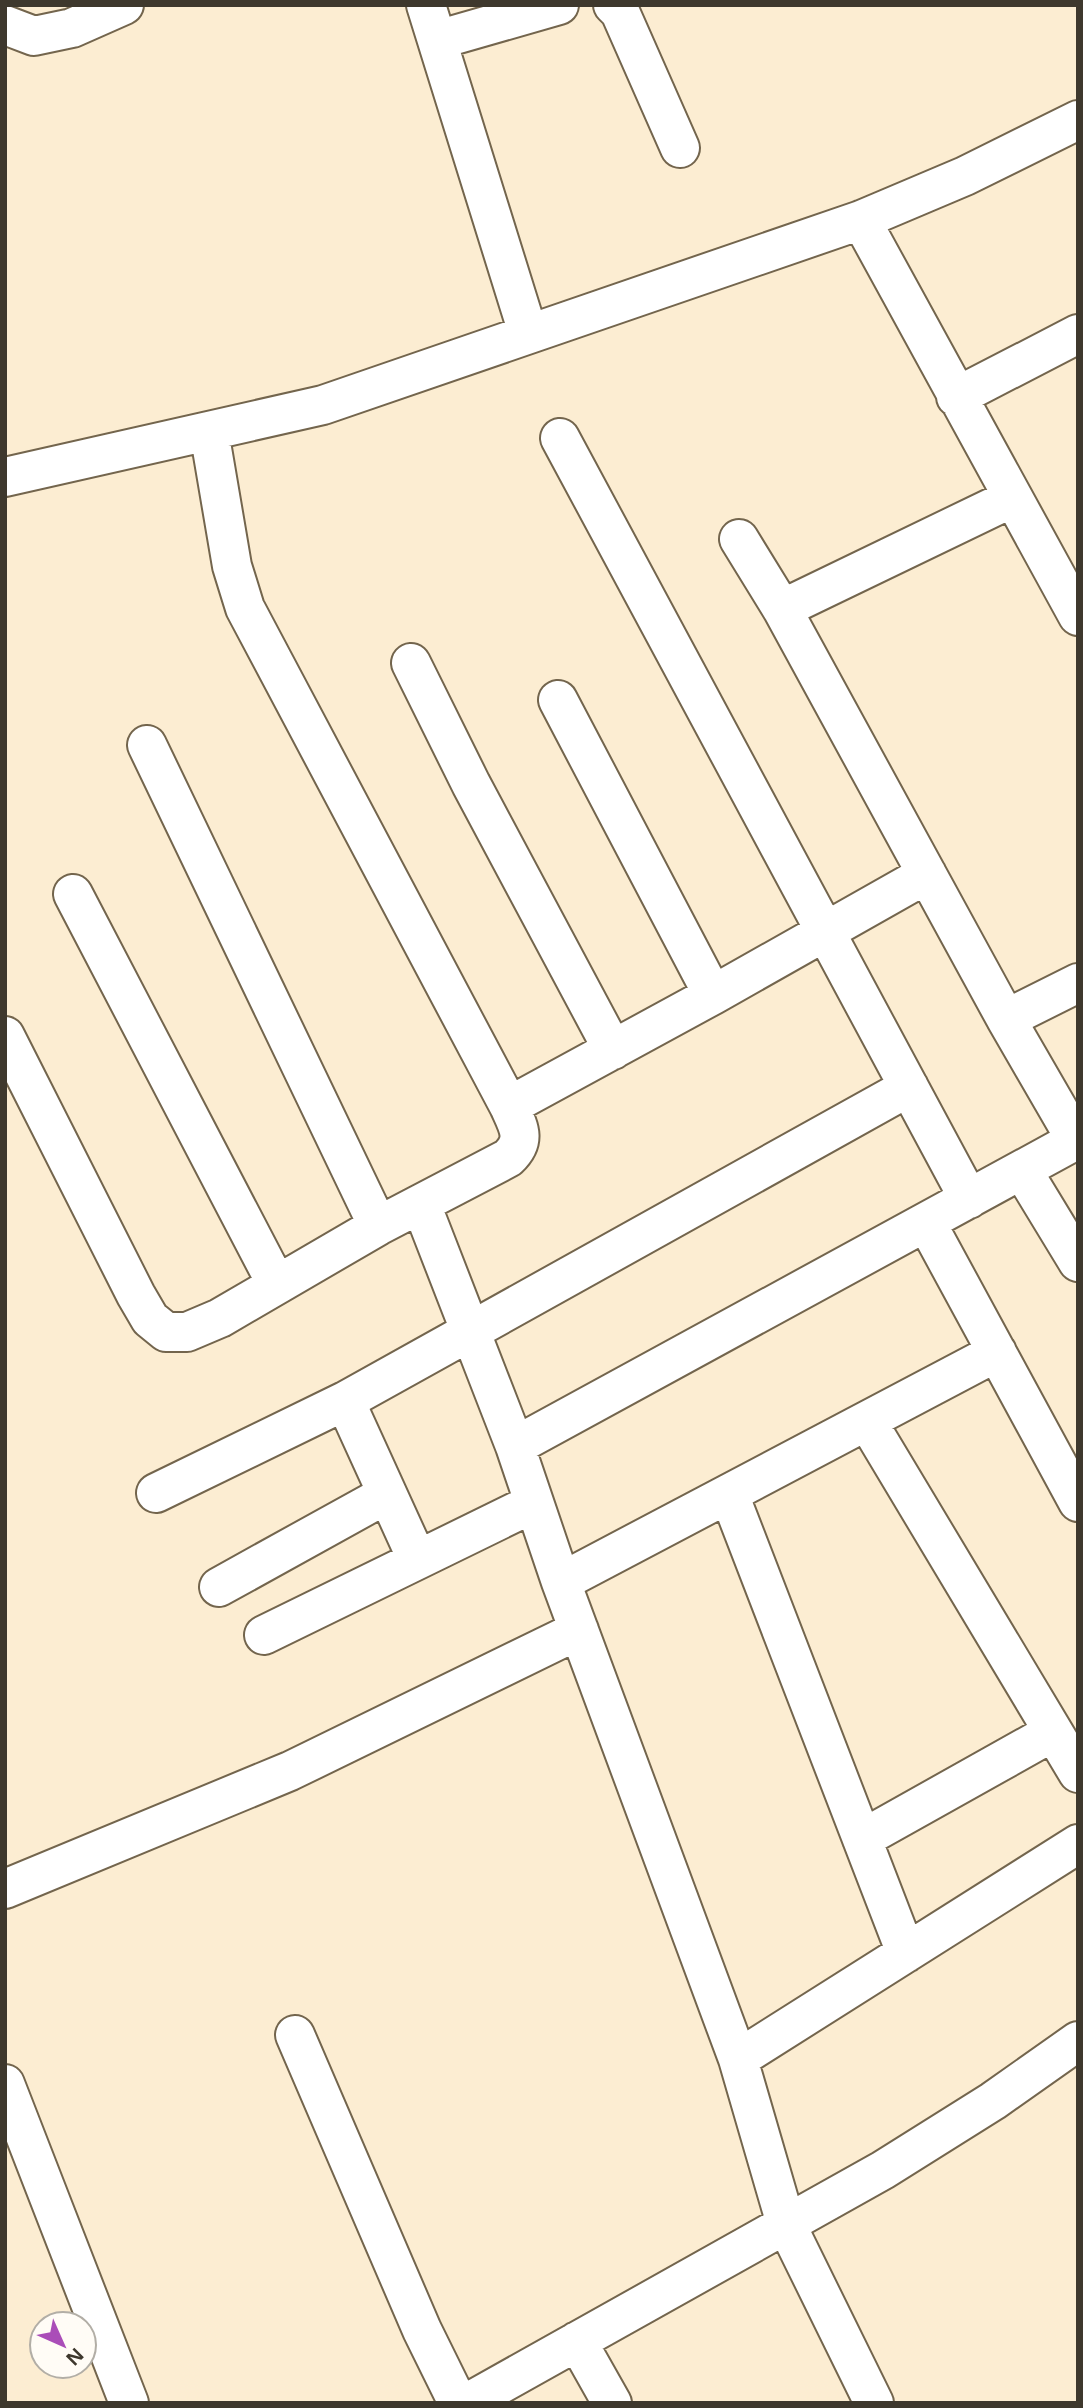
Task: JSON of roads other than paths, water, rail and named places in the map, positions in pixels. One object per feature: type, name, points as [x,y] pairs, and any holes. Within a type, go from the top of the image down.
[{"type":"street","points":[[5,25],[34,36],[72,28],[124,5]]},
{"type":"street","points":[[528,333],[431,22],[559,5]]},
{"type":"street","points":[[613,5],[620,12],[680,148]]},
{"type":"street","points":[[5,477],[323,405],[861,220],[965,176],[1078,120]]},
{"type":"street","points":[[861,220],[1078,616]]},
{"type":"street","points":[[956,397],[1078,334]]},
{"type":"street","points":[[5,1036],[136,1295],[150,1319],[166,1332],[187,1332],[220,1318],[378,1226],[508,1158],[518,1149],[521,1136],[509,1106],[245,608],[232,566],[209,430]]},
{"type":"street","points":[[560,438],[969,1199]]},
{"type":"street","points":[[782,609],[1012,498]]},
{"type":"street","points":[[515,1446],[1077,1140],[1006,1019],[782,609],[738,540]]},
{"type":"street","points":[[411,663],[471,784],[613,1049]]},
{"type":"street","points":[[558,700],[713,995]]},
{"type":"street","points":[[147,745],[378,1226]]},
{"type":"street","points":[[509,1106],[927,874]]},
{"type":"street","points":[[73,894],[277,1285]]},
{"type":"street","points":[[1006,1019],[1078,983]]},
{"type":"street","points":[[156,1493],[345,1401],[909,1087]]},
{"type":"street","points":[[1022,1170],[1078,1262]]},
{"type":"street","points":[[421,1204],[515,1446],[561,1581],[737,2059],[786,2224],[874,2403]]},
{"type":"street","points":[[926,1222],[1078,1502]]},
{"type":"street","points":[[561,1581],[997,1352]]},
{"type":"street","points":[[345,1401],[417,1559]]},
{"type":"street","points":[[867,1421],[1078,1773]]},
{"type":"street","points":[[219,1587],[387,1494]]},
{"type":"street","points":[[729,1494],[906,1953]]},
{"type":"street","points":[[264,1634],[534,1503]]},
{"type":"street","points":[[5,1889],[290,1771],[579,1630]]},
{"type":"street","points":[[862,1839],[1053,1732]]},
{"type":"street","points":[[737,2059],[1078,1844]]},
{"type":"street","points":[[295,2035],[422,2330],[458,2403]]},
{"type":"street","points":[[467,2403],[883,2170],[993,2101],[1078,2041]]},
{"type":"street","points":[[5,2084],[129,2403]]},
{"type":"street","points":[[577,2341],[612,2403]]}]
